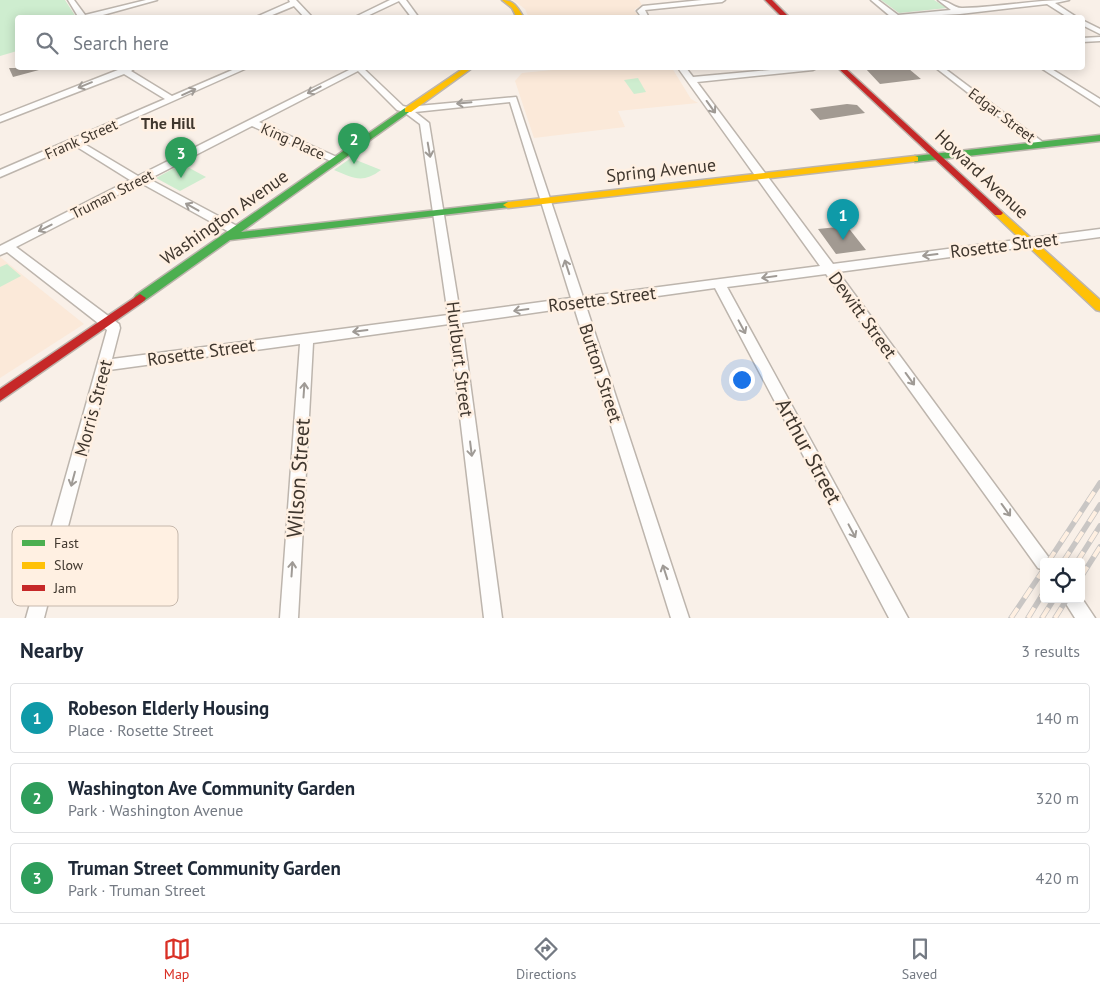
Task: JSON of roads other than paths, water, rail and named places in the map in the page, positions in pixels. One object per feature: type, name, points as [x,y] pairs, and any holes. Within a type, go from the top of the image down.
[{"type":"main road","points":[[505,0],[514,7],[519,15]]},
{"type":"main road","points":[[768,0],[784,15]]},
{"type":"main road","name":"Washington Avenue","points":[[0,396],[407,110],[460,70]]},
{"type":"main road","name":"Howard Avenue","points":[[843,70],[1100,307]]},
{"type":"main road","name":"Spring Avenue","points":[[230,233],[440,213],[1100,138]]},
{"type":"street","points":[[71,0],[81,15]]},
{"type":"street","points":[[93,15],[154,0]]},
{"type":"street","points":[[363,15],[396,0]]},
{"type":"street","points":[[402,0],[414,15]]},
{"type":"street","points":[[644,15],[641,9],[722,0]]},
{"type":"street","points":[[874,0],[893,15]]},
{"type":"street","points":[[941,0],[963,15]]},
{"type":"street","points":[[916,15],[1066,0]]},
{"type":"street","points":[[263,15],[293,1],[307,15]]},
{"type":"street","points":[[1046,1],[1070,15]]},
{"type":"street","points":[[1085,24],[1100,32]]},
{"type":"street","points":[[1085,40],[1100,39]]},
{"type":"street","points":[[0,119],[124,70]]},
{"type":"street","points":[[128,70],[172,100]]},
{"type":"street","name":"Frank Street","points":[[0,174],[240,70]]},
{"type":"street","name":"Truman Street","points":[[4,249],[354,70]]},
{"type":"street","name":"Hurlburt Street","points":[[360,70],[400,108],[407,110],[424,123],[440,213],[455,319],[493,618]]},
{"type":"street","name":"Dewitt Street","points":[[684,70],[1041,558]]},
{"type":"street","points":[[691,80],[793,70]]},
{"type":"street","name":"Edgar Street","points":[[943,70],[1041,145]]},
{"type":"street","points":[[1049,70],[1100,103]]},
{"type":"street","name":"Button Street","points":[[407,110],[513,99],[680,618]]},
{"type":"street","name":"King Place","points":[[250,122],[336,160]]},
{"type":"street","points":[[76,142],[132,178],[140,180],[230,233]]},
{"type":"street","name":"Rosette Street","points":[[105,365],[1100,233]]},
{"type":"street","points":[[4,249],[107,321]]},
{"type":"street","name":"Arthur Street","points":[[719,284],[899,618]]},
{"type":"street","name":"Morris Street","points":[[60,526],[114,328],[107,321]]},
{"type":"street","name":"Wilson Street","points":[[289,618],[307,337]]},
{"type":"street","points":[[1075,603],[1085,616]]},
{"type":"railway","points":[[1051,558],[1100,483]]},
{"type":"railway","points":[[1066,558],[1100,505]]},
{"type":"railway","points":[[1080,558],[1100,526]]},
{"type":"railway","points":[[1085,571],[1100,547]]},
{"type":"railway","points":[[1011,618],[1040,575]]},
{"type":"railway","points":[[1028,618],[1040,598]]},
{"type":"railway","points":[[1042,618],[1051,603]]},
{"type":"railway","points":[[1055,618],[1064,603]]},
{"type":"place","name":"Washington Ave Community Garden","points":[[354,164]]},
{"type":"place","name":"Truman Street Community Garden","points":[[181,178]]},
{"type":"place","name":"Robeson Elderly Housing","points":[[843,240]]},
{"type":"district","name":"The Hill","points":[[168,123]]}]
